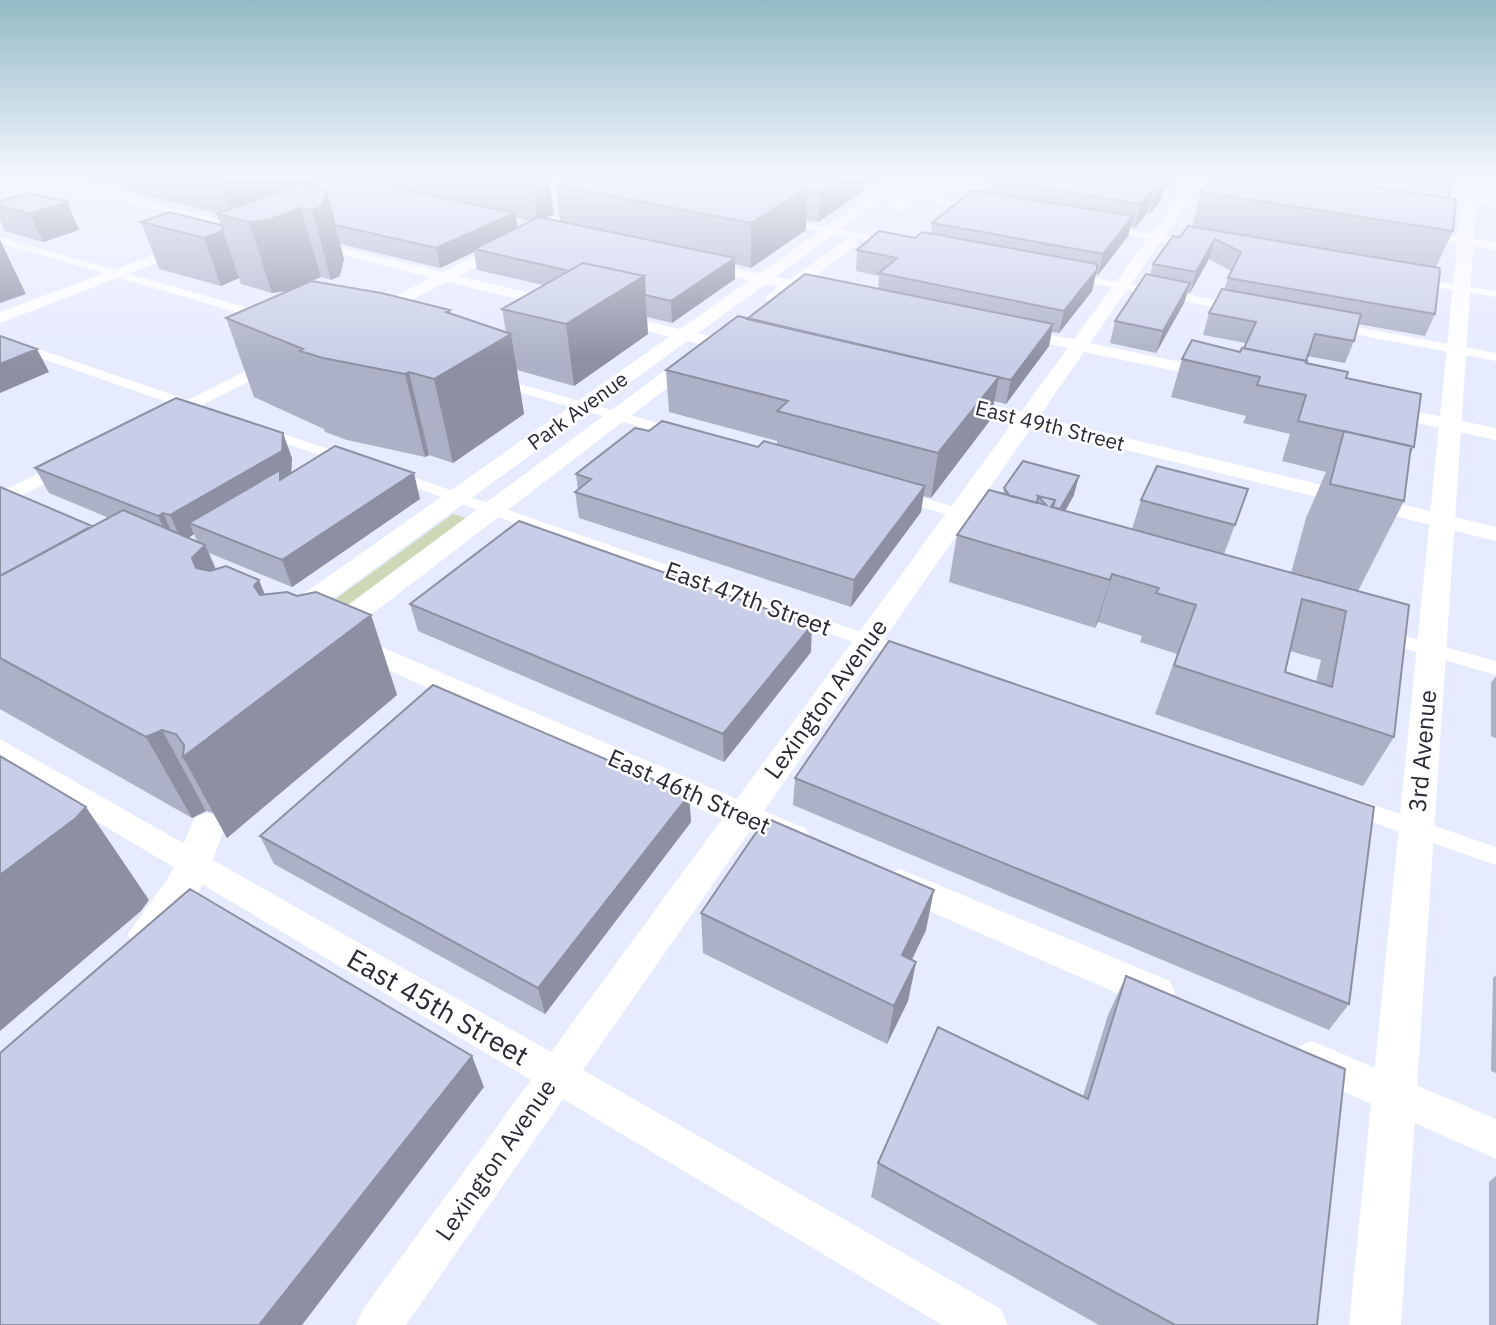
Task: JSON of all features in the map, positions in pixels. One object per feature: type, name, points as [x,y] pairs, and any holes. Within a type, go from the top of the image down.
[{"type":"main road","points":[[0,318],[209,238]]},
{"type":"main road","points":[[352,323],[523,238]]},
{"type":"main road","name":"Park Avenue","points":[[271,615],[316,598],[821,238]]},
{"type":"main road","points":[[762,307],[855,238]]},
{"type":"main road","name":"Lexington Avenue","points":[[379,1325],[1155,238]]},
{"type":"main road","points":[[1446,238],[1496,246]]},
{"type":"main road","name":"3rd Avenue","points":[[1375,1325],[1466,238]]},
{"type":"main road","points":[[289,239],[758,354]]},
{"type":"main road","points":[[690,262],[838,294]]},
{"type":"main road","name":"Park Avenue","points":[[310,660],[354,614],[732,330]]},
{"type":"main road","points":[[1002,330],[1231,378]]},
{"type":"main road","points":[[140,429],[293,353]]},
{"type":"main road","name":"East 49th Street","points":[[945,400],[1496,534]]},
{"type":"main road","points":[[1370,407],[1496,434]]},
{"type":"main road","points":[[3,495],[94,452]]},
{"type":"main road","points":[[3,495],[38,506]]},
{"type":"main road","name":"East 46th Street","points":[[271,615],[334,636],[825,850]]},
{"type":"main road","name":"East 45th Street","points":[[0,750],[985,1325]]},
{"type":"main road","points":[[117,961],[157,925],[171,907],[187,880],[207,827]]},
{"type":"main road","points":[[876,873],[1193,1008]]},
{"type":"main road","points":[[1280,1046],[1496,1139]]},
{"type":"street","points":[[894,238],[910,246]]},
{"type":"street","points":[[1161,238],[1212,247]]},
{"type":"street","points":[[0,240],[287,323]]},
{"type":"street","points":[[1063,275],[1246,310]]},
{"type":"street","points":[[1396,278],[1496,294]]},
{"type":"street","points":[[1312,322],[1496,357]]},
{"type":"street","points":[[0,340],[217,415]]},
{"type":"street","points":[[485,378],[700,439]]},
{"type":"street","name":"East 47th Street","points":[[244,424],[922,660]]},
{"type":"street","points":[[317,470],[338,457]]},
{"type":"street","points":[[880,491],[996,524]]},
{"type":"street","points":[[1361,630],[1496,668]]},
{"type":"street","points":[[1325,797],[1496,856]]},
{"type":"green space","points":[[453,514],[466,518],[340,611],[326,606]]},
{"type":"building","points":[[391,238],[459,238],[436,248]]},
{"type":"building","points":[[497,238],[639,238],[735,258],[671,301],[645,295],[644,276],[583,263],[569,271],[474,249]]},
{"type":"building","points":[[871,238],[954,238],[1097,264],[1097,270],[1064,311],[879,273],[897,258],[857,250]]},
{"type":"building","points":[[1014,238],[1116,238],[1103,254]]},
{"type":"building","points":[[1172,238],[1259,238],[1439,268],[1440,271],[1435,314],[1228,278],[1241,252],[1215,239],[1196,272],[1153,264]]},
{"type":"building","points":[[583,263],[644,276],[566,324],[502,309]]},
{"type":"building","points":[[805,274],[1053,324],[1011,380],[747,319]]},
{"type":"building","points":[[1146,274],[1190,283],[1163,331],[1115,321]]},
{"type":"building","points":[[311,281],[381,293],[450,310],[446,312],[511,334],[434,379],[409,372],[405,374],[323,358],[300,351],[303,349],[226,318]]},
{"type":"building","points":[[1222,289],[1361,314],[1354,341],[1315,334],[1306,361],[1244,348],[1256,322],[1209,313]]},
{"type":"building","points":[[738,316],[999,377],[938,453],[777,411],[788,401],[666,370]]},
{"type":"building","points":[[0,336],[37,349],[0,364]]},
{"type":"building","points":[[1192,340],[1240,352],[1242,348],[1307,361],[1306,363],[1348,372],[1346,378],[1421,394],[1414,447],[1298,421],[1306,395],[1257,385],[1260,377],[1182,359]]},
{"type":"building","points":[[176,398],[283,433],[282,451],[170,515],[163,513],[158,516],[35,468]]},
{"type":"building","points":[[662,421],[758,447],[764,441],[925,486],[854,580],[575,492],[591,479],[576,474],[635,428],[649,431]]},
{"type":"building","points":[[1344,431],[1411,446],[1404,501],[1330,484]]},
{"type":"building","points":[[335,446],[414,473],[282,560],[189,523],[280,470],[280,480]]},
{"type":"building","points":[[1023,461],[1079,476],[1060,509],[1053,507],[1055,500],[1038,496],[1037,503],[1010,496],[1004,488]]},
{"type":"building","points":[[1157,466],[1248,489],[1235,525],[1141,500]]},
{"type":"building","points":[[0,487],[92,526],[0,576]]},
{"type":"building","points":[[989,490],[1046,505],[1038,496],[1055,500],[1051,507],[1409,605],[1394,737],[1174,665],[1196,605],[1156,593],[1159,588],[1112,574],[1110,580],[957,535]],"holes":[[[1302,599],[1346,611],[1332,687],[1285,672]]]},
{"type":"building","points":[[123,510],[205,545],[192,558],[196,568],[210,571],[226,566],[259,580],[254,586],[260,595],[287,592],[297,596],[316,592],[371,615],[183,757],[184,745],[176,734],[162,730],[146,737],[0,658],[0,576]]},
{"type":"building","points":[[519,521],[812,625],[723,734],[410,604]]},
{"type":"building","points":[[889,641],[1374,807],[1349,1004],[795,778]]},
{"type":"building","points":[[433,685],[689,795],[538,988],[260,836]]},
{"type":"building","points":[[0,756],[86,807],[76,818],[0,875]]},
{"type":"building","points":[[766,818],[934,890],[902,955],[916,962],[894,1006],[701,913]]},
{"type":"building","points":[[190,889],[472,1056],[259,1325],[0,1325],[0,1053]]},
{"type":"building","points":[[1126,976],[1345,1069],[1317,1325],[1175,1325],[878,1163],[938,1027],[1088,1099]]}]
